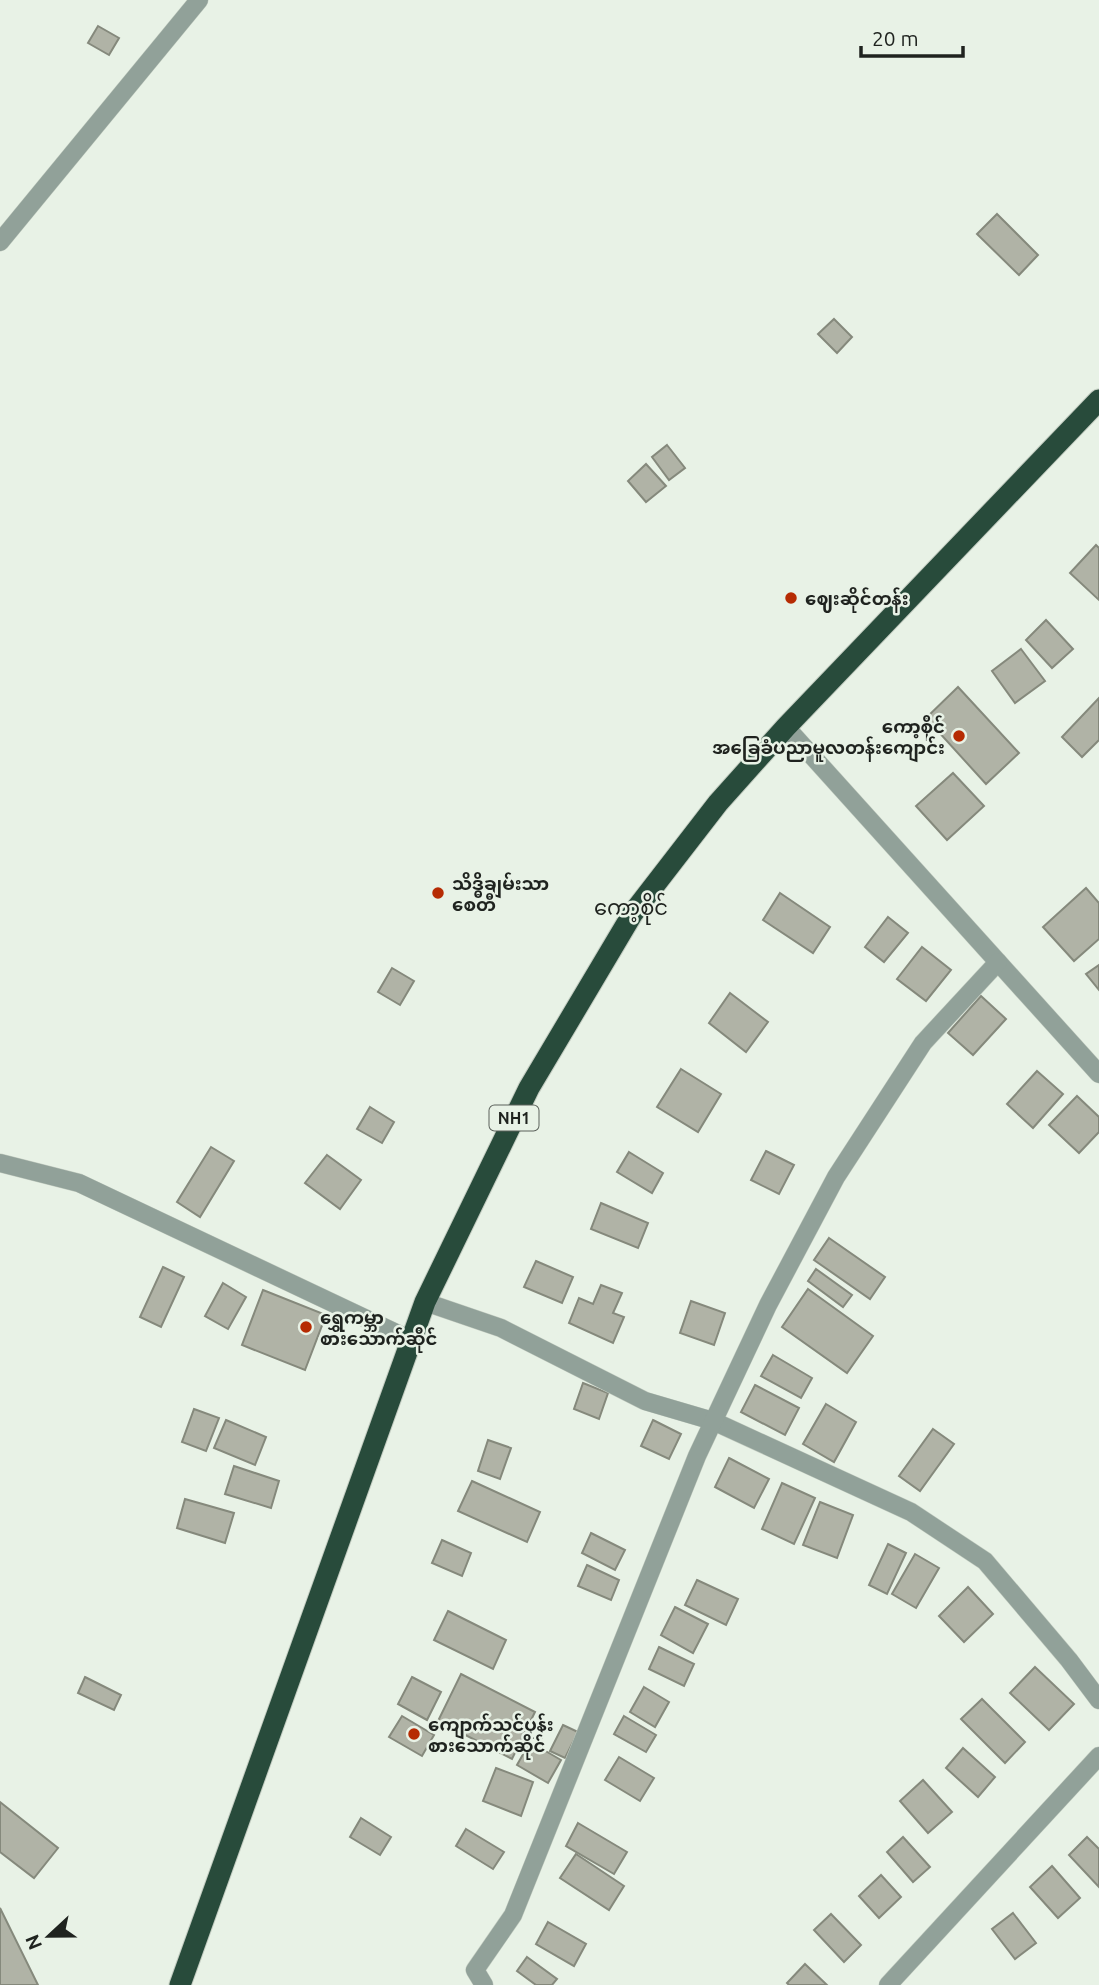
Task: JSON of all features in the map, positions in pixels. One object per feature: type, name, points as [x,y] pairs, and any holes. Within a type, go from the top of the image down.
[{"type":"highway","name":"NH1","points":[[180,1985],[425,1302],[529,1088],[633,913],[718,803],[786,727],[1099,400]]},
{"type":"street","points":[[0,242],[199,0]]},
{"type":"street","points":[[786,727],[1099,1074]]},
{"type":"street","points":[[484,1985],[474,1970],[513,1914],[713,1421],[768,1305],[836,1177],[923,1043],[998,962]]},
{"type":"street","points":[[0,1163],[79,1183],[411,1340]]},
{"type":"street","points":[[425,1302],[500,1328],[645,1401],[713,1421],[911,1512],[985,1561],[1069,1660],[1099,1700]]},
{"type":"street","points":[[888,1985],[1099,1756]]},
{"type":"building","points":[[98,26],[119,38],[109,55],[88,43]]},
{"type":"building","points":[[997,214],[1038,255],[1019,275],[977,234]]},
{"type":"building","points":[[834,319],[852,337],[837,353],[818,334]]},
{"type":"building","points":[[667,445],[685,468],[669,480],[652,457]]},
{"type":"building","points":[[646,464],[666,486],[646,502],[628,481]]},
{"type":"building","points":[[1096,545],[1099,548],[1099,600],[1070,573]]},
{"type":"building","points":[[1046,620],[1073,649],[1052,668],[1026,640]]},
{"type":"building","points":[[1021,649],[1045,681],[1015,703],[992,671]]},
{"type":"building","points":[[958,687],[1019,753],[986,784],[926,718]]},
{"type":"building","points":[[1099,698],[1099,740],[1082,757],[1062,737]]},
{"type":"building","points":[[953,773],[984,806],[947,840],[916,806]]},
{"type":"building","points":[[1086,888],[1099,903],[1099,939],[1074,961],[1043,927]]},
{"type":"building","points":[[780,893],[830,927],[813,953],[763,920]]},
{"type":"building","points":[[888,917],[908,933],[884,962],[865,947]]},
{"type":"building","points":[[922,947],[951,970],[926,1001],[897,979]]},
{"type":"building","points":[[1099,965],[1099,990],[1086,974]]},
{"type":"building","points":[[392,968],[414,981],[400,1005],[378,992]]},
{"type":"building","points":[[730,993],[768,1022],[746,1052],[709,1023]]},
{"type":"building","points":[[981,996],[1006,1019],[973,1055],[948,1033]]},
{"type":"building","points":[[681,1069],[721,1094],[698,1132],[657,1107]]},
{"type":"building","points":[[1037,1071],[1063,1094],[1033,1128],[1007,1104]]},
{"type":"building","points":[[1077,1096],[1099,1117],[1099,1132],[1079,1153],[1049,1125]]},
{"type":"building","points":[[370,1107],[394,1122],[382,1143],[357,1129]]},
{"type":"building","points":[[211,1147],[234,1161],[200,1217],[177,1202]]},
{"type":"building","points":[[766,1151],[794,1165],[779,1194],[751,1180]]},
{"type":"building","points":[[629,1152],[663,1173],[652,1193],[617,1172]]},
{"type":"building","points":[[327,1155],[361,1180],[340,1209],[305,1183]]},
{"type":"building","points":[[601,1203],[648,1223],[638,1248],[591,1229]]},
{"type":"building","points":[[829,1238],[885,1277],[870,1299],[814,1260]]},
{"type":"building","points":[[536,1261],[573,1277],[562,1303],[524,1287]]},
{"type":"building","points":[[163,1267],[184,1277],[161,1327],[140,1317]]},
{"type":"building","points":[[816,1269],[852,1295],[843,1307],[808,1281]]},
{"type":"building","points":[[223,1283],[246,1297],[228,1329],[205,1316]]},
{"type":"building","points":[[601,1285],[622,1293],[613,1313],[624,1317],[613,1343],[569,1323],[579,1298],[593,1304]]},
{"type":"building","points":[[808,1289],[873,1336],[847,1373],[782,1327]]},
{"type":"building","points":[[263,1290],[326,1315],[305,1370],[242,1345]]},
{"type":"building","points":[[691,1301],[725,1313],[714,1345],[680,1333]]},
{"type":"building","points":[[773,1355],[812,1378],[801,1398],[761,1376]]},
{"type":"building","points":[[583,1383],[608,1393],[599,1419],[574,1409]]},
{"type":"building","points":[[755,1385],[799,1408],[785,1435],[741,1412]]},
{"type":"building","points":[[826,1404],[856,1422],[834,1462],[803,1444]]},
{"type":"building","points":[[194,1409],[219,1418],[206,1451],[182,1442]]},
{"type":"building","points":[[226,1420],[266,1437],[255,1465],[214,1448]]},
{"type":"building","points":[[653,1420],[681,1434],[669,1459],[641,1446]]},
{"type":"building","points":[[933,1429],[954,1444],[920,1491],[899,1476]]},
{"type":"building","points":[[488,1440],[511,1448],[500,1479],[478,1471]]},
{"type":"building","points":[[729,1458],[769,1479],[754,1508],[715,1487]]},
{"type":"building","points":[[234,1466],[279,1481],[271,1508],[225,1494]]},
{"type":"building","points":[[472,1481],[540,1512],[527,1542],[458,1511]]},
{"type":"building","points":[[782,1483],[815,1498],[794,1544],[762,1529]]},
{"type":"building","points":[[185,1499],[234,1513],[225,1543],[177,1528]]},
{"type":"building","points":[[820,1502],[853,1515],[837,1558],[803,1545]]},
{"type":"building","points":[[591,1533],[625,1550],[615,1570],[582,1553]]},
{"type":"building","points":[[442,1540],[471,1553],[462,1576],[432,1563]]},
{"type":"building","points":[[888,1544],[906,1553],[887,1594],[869,1585]]},
{"type":"building","points":[[915,1554],[939,1568],[916,1608],[892,1594]]},
{"type":"building","points":[[587,1565],[619,1580],[611,1600],[578,1586]]},
{"type":"building","points":[[697,1580],[738,1599],[726,1625],[685,1605]]},
{"type":"building","points":[[968,1587],[993,1614],[964,1642],[939,1616]]},
{"type":"building","points":[[675,1607],[708,1624],[693,1653],[661,1635]]},
{"type":"building","points":[[448,1611],[506,1640],[493,1669],[434,1640]]},
{"type":"building","points":[[659,1647],[694,1664],[684,1686],[649,1669]]},
{"type":"building","points":[[1035,1667],[1074,1704],[1049,1730],[1010,1693]]},
{"type":"building","points":[[461,1674],[535,1712],[512,1759],[438,1721]]},
{"type":"building","points":[[85,1677],[121,1695],[114,1710],[78,1693]]},
{"type":"building","points":[[412,1677],[441,1692],[427,1720],[398,1704]]},
{"type":"building","points":[[644,1687],[669,1702],[655,1727],[630,1712]]},
{"type":"building","points":[[982,1699],[1025,1742],[1005,1763],[961,1719]]},
{"type":"building","points":[[402,1716],[434,1735],[422,1756],[389,1737]]},
{"type":"building","points":[[624,1716],[656,1735],[646,1752],[614,1734]]},
{"type":"building","points":[[563,1725],[578,1732],[565,1758],[550,1751]]},
{"type":"building","points":[[530,1742],[561,1760],[548,1783],[517,1765]]},
{"type":"building","points":[[963,1748],[995,1777],[978,1797],[946,1768]]},
{"type":"building","points":[[619,1757],[654,1778],[640,1801],[605,1780]]},
{"type":"building","points":[[496,1768],[533,1782],[521,1816],[483,1801]]},
{"type":"building","points":[[923,1780],[952,1812],[928,1833],[900,1801]]},
{"type":"building","points":[[0,1802],[58,1848],[34,1878],[0,1852]]},
{"type":"building","points":[[361,1818],[391,1837],[380,1855],[350,1837]]},
{"type":"building","points":[[578,1823],[627,1852],[614,1874],[566,1846]]},
{"type":"building","points":[[466,1829],[504,1852],[493,1869],[456,1846]]},
{"type":"building","points":[[903,1837],[930,1867],[913,1882],[887,1852]]},
{"type":"building","points":[[1087,1837],[1099,1849],[1099,1887],[1069,1855]]},
{"type":"building","points":[[576,1854],[624,1886],[609,1910],[560,1878]]},
{"type":"building","points":[[1052,1866],[1080,1898],[1058,1918],[1030,1887]]},
{"type":"building","points":[[881,1875],[901,1897],[879,1918],[859,1896]]},
{"type":"building","points":[[0,1908],[38,1985],[0,1985]]},
{"type":"building","points":[[1013,1913],[1036,1943],[1015,1959],[992,1929]]},
{"type":"building","points":[[831,1914],[861,1945],[844,1962],[814,1930]]},
{"type":"building","points":[[548,1922],[586,1944],[574,1966],[536,1944]]},
{"type":"building","points":[[527,1957],[557,1979],[552,1985],[536,1985],[517,1971]]},
{"type":"building","points":[[805,1964],[827,1985],[789,1985],[787,1983]]},
{"type":"place","name":"ဈေးဆိုင်တန်း","points":[[791,598]]},
{"type":"place","name":"ကော့စိုင် အခြေခံပညာမူလတန်းကျောင်း","points":[[959,736]]},
{"type":"place","name":"သိဒ္ဓိချမ်းသာ စေတီ","points":[[438,893]]},
{"type":"place","name":"ရွှေကမ္ဘာ စားသောက်ဆိုင်","points":[[306,1327]]},
{"type":"place","name":"ကျောက်သင်ပုန်း စားသောက်ဆိုင်","points":[[414,1734]]},
{"type":"district","name":"ကော့စိုင်","points":[[631,907]]}]
